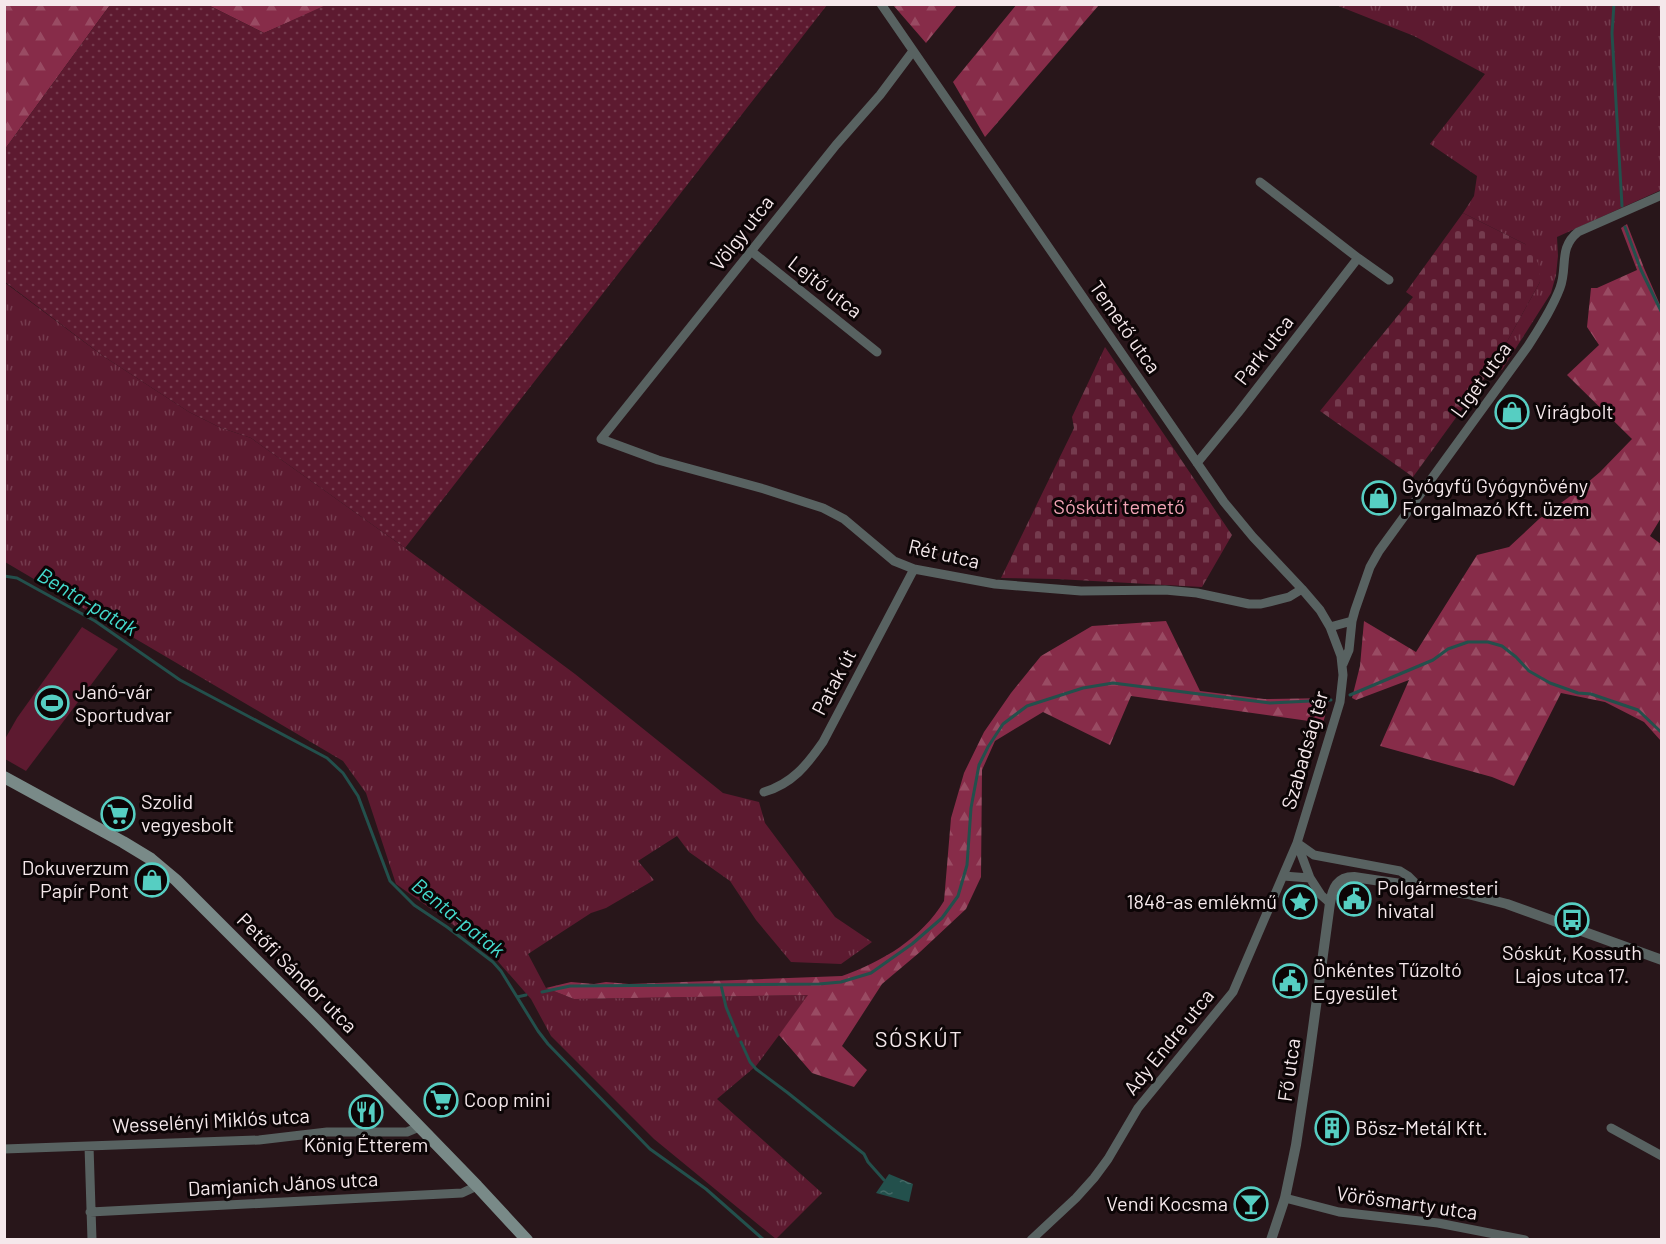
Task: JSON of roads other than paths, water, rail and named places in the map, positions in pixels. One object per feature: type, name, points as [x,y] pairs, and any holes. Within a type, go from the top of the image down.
[{"type":"main road","name":"Petőfi Sándor utca","points":[[4,777],[123,842],[159,866],[248,951],[526,1239]]},
{"type":"street","name":"Temető utca","points":[[881,4],[1224,502],[1320,610],[1330,627],[1343,665]]},
{"type":"street","name":"Völgy utca","points":[[601,439],[750,251],[880,95],[913,51]]},
{"type":"street","points":[[1260,182],[1389,280]]},
{"type":"street","name":"Liget utca","points":[[1343,665],[1349,650],[1352,621],[1370,567],[1379,551],[1546,318],[1562,285],[1568,242],[1578,232],[1662,195]]},
{"type":"street","name":"Lejtő utca","points":[[750,251],[877,352]]},
{"type":"street","name":"Park utca","points":[[1197,463],[1358,258]]},
{"type":"street","name":"Rét utca","points":[[601,439],[657,460],[764,489],[823,508],[844,519],[894,561],[914,569],[994,584],[1093,591],[1165,590],[1197,593],[1249,604],[1261,604],[1289,597],[1302,588]]},
{"type":"street","name":"Patak út","points":[[764,792],[785,784],[796,776],[823,742],[914,569]]},
{"type":"street","points":[[1330,627],[1352,621]]},
{"type":"street","name":"Szabadság tér","points":[[1297,843],[1340,702],[1343,665]]},
{"type":"street","points":[[1297,843],[1310,878],[1321,895],[1330,903],[1337,883],[1347,877],[1467,894],[1507,904],[1662,960]]},
{"type":"street","points":[[1297,843],[1314,855],[1400,871],[1418,886]]},
{"type":"street","name":"Ady Endre utca","points":[[1031,1239],[1076,1198],[1094,1178],[1138,1108],[1233,992],[1297,843]]},
{"type":"street","points":[[1283,876],[1310,878]]},
{"type":"street","name":"Fő utca","points":[[1271,1239],[1285,1198],[1296,1145],[1330,903]]},
{"type":"street","name":"Wesselényi Miklós utca","points":[[4,1149],[259,1140],[327,1132],[407,1132],[419,1127]]},
{"type":"street","points":[[1611,1128],[1662,1156]]},
{"type":"street","points":[[89,1146],[92,1239]]},
{"type":"street","name":"Damjanich János utca","points":[[90,1212],[462,1193],[477,1186]]},
{"type":"street","name":"Vörösmarty utca","points":[[1285,1198],[1338,1212],[1438,1224],[1525,1239]]},
{"type":"water","points":[[889,1174],[913,1184],[909,1202],[876,1193]]},
{"type":"waterway","points":[[1614,4],[1612,33],[1622,206]]},
{"type":"waterway","points":[[1625,227],[1641,270],[1662,313]]},
{"type":"waterway","name":"Benta-patak","points":[[4,576],[17,578],[95,621],[180,680],[327,758],[343,773],[358,796],[390,881],[414,905],[493,962],[548,1044],[650,1149],[706,1189],[764,1240]]},
{"type":"waterway","points":[[1350,695],[1433,660],[1448,649],[1468,642],[1488,642],[1502,646],[1529,671],[1550,683],[1638,710],[1662,733]]},
{"type":"waterway","points":[[542,992],[570,986],[819,984],[841,982],[871,973],[912,944],[942,918],[958,896],[967,865],[971,808],[979,765],[1003,724],[1027,706],[1083,688],[1113,683],[1270,703],[1331,700]]},
{"type":"waterway","points":[[721,985],[726,1007],[738,1036]]},
{"type":"waterway","points":[[517,997],[526,995]]},
{"type":"waterway","points":[[741,1042],[750,1062],[756,1069],[864,1154],[884,1180]]},
{"type":"place","name":"Virágbolt","points":[[1512,412]]},
{"type":"place","name":"Gyógyfű Gyógynövény Forgalmazó Kft. üzem","points":[[1379,498]]},
{"type":"place","name":"Janó-vár Sportudvar","points":[[52,703]]},
{"type":"place","name":"Szolid vegyesbolt","points":[[118,814]]},
{"type":"place","name":"Dokuverzum Papír Pont","points":[[152,880]]},
{"type":"place","name":"Polgármesteri hivatal","points":[[1354,899]]},
{"type":"place","name":"1848-as emlékmű","points":[[1300,902]]},
{"type":"place","name":"Sóskút, Kossuth Lajos utca 17.","points":[[1572,920]]},
{"type":"place","name":"Önkéntes Tűzoltó Egyesület","points":[[1290,981]]},
{"type":"place","name":"Coop mini","points":[[441,1100]]},
{"type":"place","name":"König Étterem","points":[[366,1112]]},
{"type":"place","name":"Bösz-Metál Kft.","points":[[1332,1128]]},
{"type":"place","name":"Vendi Kocsma","points":[[1251,1204]]},
{"type":"district","name":"SÓSKÚT","points":[[919,1039]]},
{"type":"park label","name":"Sóskúti temető","points":[[1119,507]]}]
